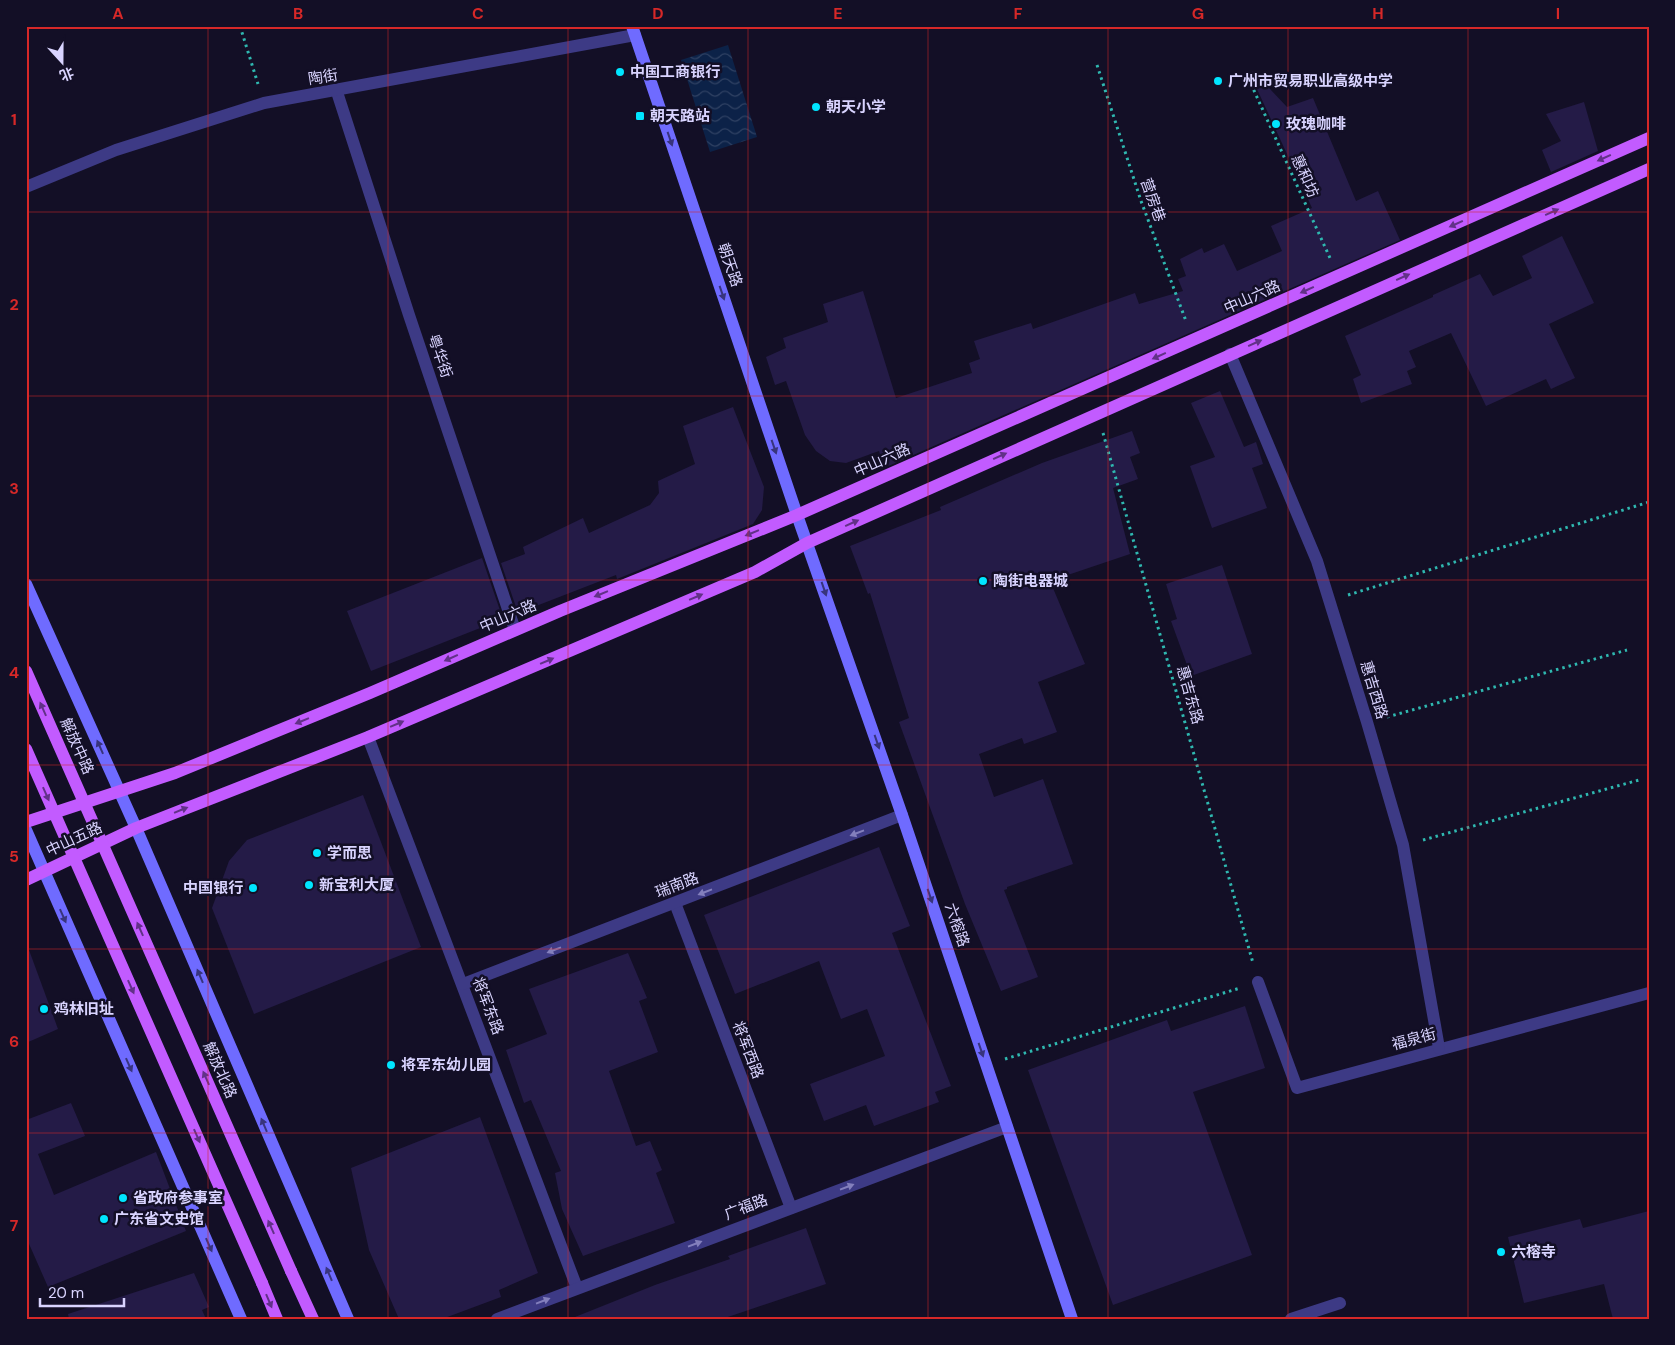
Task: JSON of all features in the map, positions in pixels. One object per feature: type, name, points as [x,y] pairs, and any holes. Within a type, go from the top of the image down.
[{"type":"main road","name":"中山六路","points":[[120,792],[174,773],[299,722],[516,630],[797,515],[1649,138]]},
{"type":"main road","points":[[136,828],[368,736],[755,572],[808,543],[1649,169]]},
{"type":"main road","name":"解放中路","points":[[26,671],[98,834]]},
{"type":"main road","points":[[26,749],[277,1319]]},
{"type":"main road","name":"中山五路","points":[[26,822],[120,792]]},
{"type":"main road","name":"中山五路","points":[[26,880],[136,828]]},
{"type":"main road","name":"解放北路","points":[[98,834],[313,1319]]},
{"type":"street","name":"陶街","points":[[26,187],[116,150],[264,103],[337,92],[634,31]]},
{"type":"street","name":"朝天路","points":[[634,31],[808,543]]},
{"type":"street","name":"粤华街","points":[[337,92],[409,315],[516,630]]},
{"type":"street","name":"惠吉西路","points":[[1230,354],[1317,561],[1367,722],[1403,845],[1439,1048]]},
{"type":"street","name":"六榕路","points":[[808,543],[1072,1319]]},
{"type":"street","points":[[26,584],[136,828],[348,1319]]},
{"type":"street","name":"将军东路","points":[[368,736],[577,1288]]},
{"type":"street","name":"瑞南路","points":[[463,984],[902,816]]},
{"type":"street","points":[[26,830],[241,1319]]},
{"type":"street","name":"将军西路","points":[[675,903],[791,1208]]},
{"type":"street","name":"福泉街","points":[[1258,982],[1297,1088],[1439,1048],[1649,993]]},
{"type":"street","name":"广福路","points":[[497,1319],[1007,1127]]},
{"type":"street","points":[[1291,1319],[1340,1303]]},
{"type":"path","points":[[240,26],[264,103]]},
{"type":"path","name":"营房巷","points":[[1097,65],[1140,201],[1194,340]]},
{"type":"path","name":"惠和坊","points":[[1251,84],[1338,277]]},
{"type":"path","name":"惠吉东路","points":[[1096,414],[1112,460],[1258,982]]},
{"type":"path","points":[[1330,601],[1649,502]]},
{"type":"path","points":[[1367,722],[1627,650]]},
{"type":"path","points":[[1403,845],[1639,780]]},
{"type":"path","points":[[986,1065],[1258,982]]},
{"type":"water","points":[[728,45],[757,137],[710,152],[681,60]]},
{"type":"building","points":[[1253,71],[1287,107],[1313,98],[1356,201],[1378,191],[1400,240],[884,468],[879,451],[846,463],[830,461],[816,451],[805,435],[786,381],[775,385],[766,357],[786,348],[783,338],[828,322],[823,304],[863,291],[896,398],[972,373],[969,363],[980,359],[974,341],[1031,323],[1033,329],[1135,293],[1139,304],[1183,291],[1178,279],[1186,276],[1180,259],[1202,248],[1204,253],[1224,244],[1237,271],[1282,251],[1271,226],[1312,208],[1250,74]]},
{"type":"building","points":[[1584,102],[1598,151],[1551,172],[1542,150],[1561,141],[1546,114]]},
{"type":"building","points":[[1562,236],[1594,303],[1549,324],[1575,378],[1551,389],[1546,379],[1486,406],[1451,333],[1409,351],[1416,367],[1407,371],[1412,384],[1361,403],[1353,379],[1361,375],[1345,336],[1480,274],[1493,296],[1532,278],[1522,256]]},
{"type":"building","points":[[1220,391],[1244,447],[1256,442],[1263,464],[1252,468],[1267,508],[1212,528],[1190,466],[1215,457],[1191,403]]},
{"type":"building","points":[[733,407],[764,487],[762,510],[753,524],[617,579],[616,575],[518,613],[501,563],[525,554],[523,547],[583,518],[589,533],[650,505],[659,493],[658,481],[695,464],[683,426]]},
{"type":"building","points":[[1132,431],[1140,453],[1130,457],[1138,479],[1113,488],[1130,554],[1050,581],[1085,664],[1038,682],[1057,732],[1024,744],[1022,738],[979,754],[994,797],[1043,779],[1073,864],[1007,887],[1004,890],[1038,977],[1001,991],[965,904],[899,722],[909,718],[870,593],[868,594],[850,546],[941,510],[940,507],[1042,463]]},
{"type":"building","points":[[482,558],[503,619],[371,671],[347,611]]},
{"type":"building","points":[[1222,565],[1252,654],[1191,676],[1171,621],[1177,619],[1166,584]]},
{"type":"building","name":"新宝利大厦","points":[[363,795],[421,947],[254,1014],[212,908],[229,861],[247,840]]},
{"type":"building","points":[[879,847],[910,926],[892,933],[951,1086],[935,1092],[939,1102],[874,1126],[866,1105],[824,1121],[810,1084],[885,1056],[867,1009],[841,1019],[819,961],[735,994],[704,915]]},
{"type":"building","points":[[26,950],[29,950],[58,1029],[26,1043]]},
{"type":"building","points":[[628,953],[647,998],[639,1001],[658,1052],[609,1071],[636,1146],[650,1141],[662,1170],[656,1173],[675,1223],[583,1256],[562,1209],[555,1173],[561,1171],[531,1100],[524,1103],[506,1050],[547,1034],[529,989]]},
{"type":"building","points":[[1245,1006],[1265,1068],[1193,1092],[1252,1255],[1113,1305],[1028,1070],[1167,1020],[1171,1031]]},
{"type":"building","name":"广东省文史馆","points":[[71,1103],[85,1136],[38,1154],[54,1195],[156,1152],[186,1231],[48,1287],[26,1237],[26,1120]]},
{"type":"building","points":[[480,1117],[538,1273],[499,1290],[501,1297],[442,1319],[399,1319],[369,1250],[351,1168]]},
{"type":"building","points":[[1649,1211],[1649,1319],[1613,1319],[1604,1284],[1524,1303],[1508,1237],[1580,1219],[1583,1228]]},
{"type":"building","points":[[806,1228],[826,1284],[722,1319],[576,1319],[575,1317],[655,1285],[730,1259],[728,1256]]},
{"type":"building","points":[[194,1273],[209,1307],[202,1310],[206,1319],[69,1319],[68,1314]]},
{"type":"place","name":"中国工商银行","points":[[620,72]]},
{"type":"place","name":"广州市贸易职业高级中学","points":[[1218,81]]},
{"type":"place","name":"朝天小学","points":[[816,107]]},
{"type":"place","name":"朝天路站","points":[[640,116]]},
{"type":"place","name":"玫瑰咖啡","points":[[1276,124]]},
{"type":"place","name":"陶街电器城","points":[[983,581]]},
{"type":"place","name":"学而思","points":[[317,853]]},
{"type":"place","name":"新宝利大厦","points":[[309,885]]},
{"type":"place","name":"中国银行","points":[[253,888]]},
{"type":"place","name":"鸡林旧址","points":[[44,1009]]},
{"type":"place","name":"将军东幼儿园","points":[[391,1065]]},
{"type":"place","name":"省政府参事室","points":[[123,1198]]},
{"type":"place","name":"广东省文史馆","points":[[104,1219]]},
{"type":"place","name":"六榕寺","points":[[1501,1252]]}]
